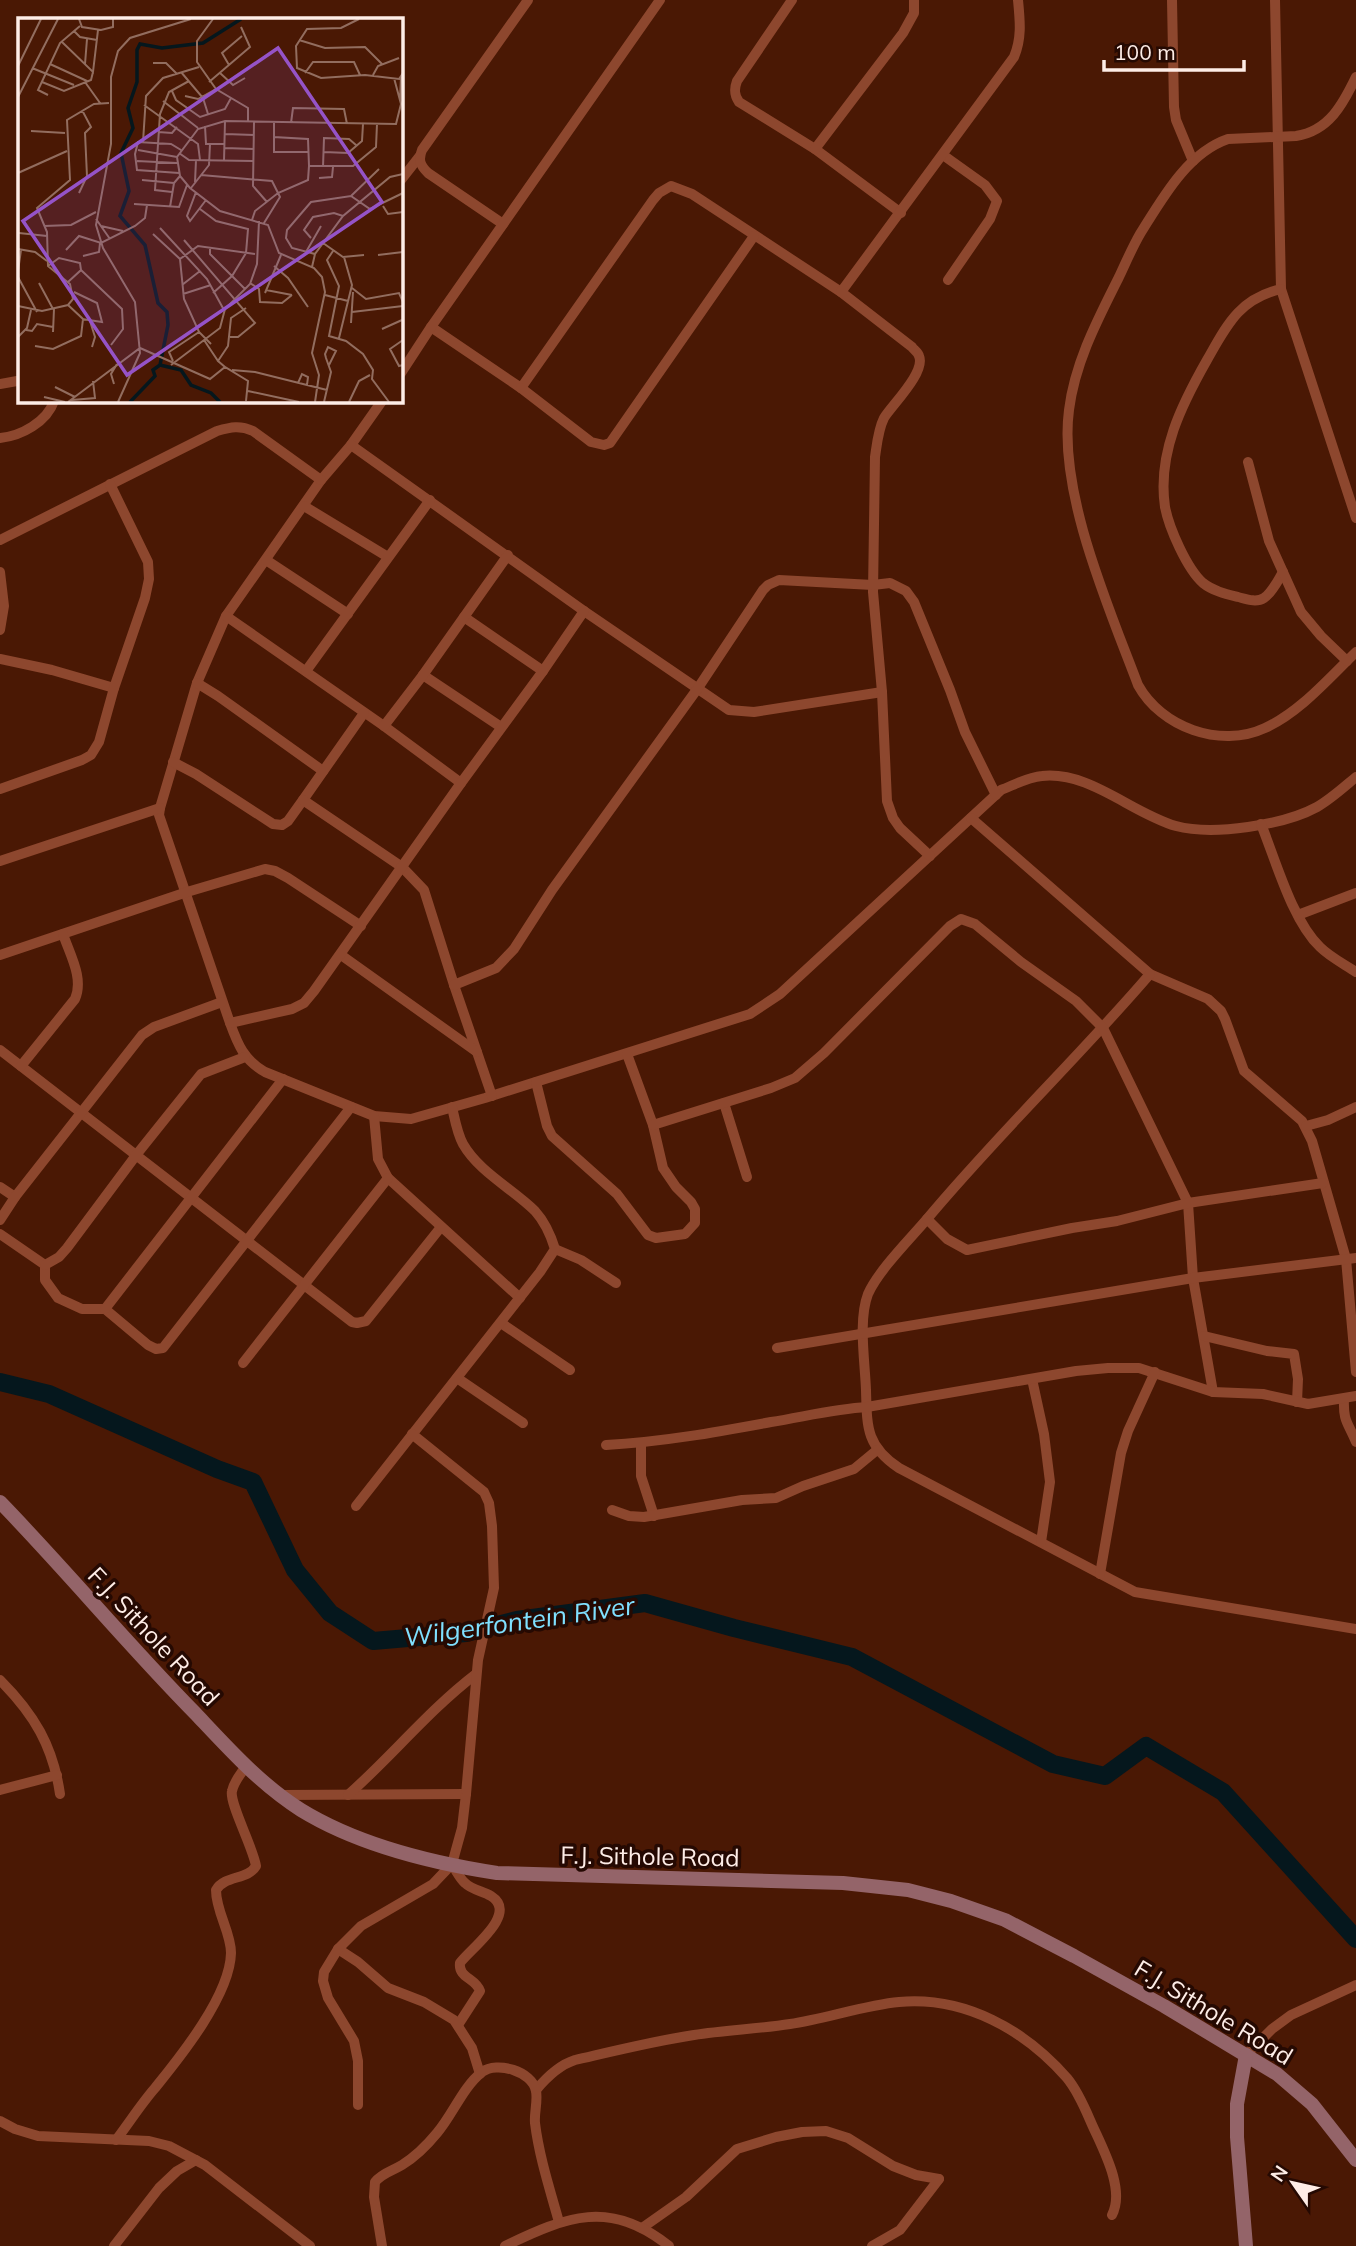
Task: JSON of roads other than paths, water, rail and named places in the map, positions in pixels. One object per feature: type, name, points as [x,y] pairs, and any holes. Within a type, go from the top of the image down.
[{"type":"street","points":[[402,179],[528,0]]},
{"type":"street","points":[[402,371],[660,0]]},
{"type":"street","points":[[792,0],[744,69],[734,89],[736,97],[815,149],[901,213]]},
{"type":"street","points":[[815,149],[903,33],[914,13],[914,0]]},
{"type":"street","points":[[841,292],[1014,57],[1021,26],[1018,0]]},
{"type":"street","points":[[1172,0],[1174,107],[1176,120],[1193,160]]},
{"type":"street","points":[[1275,0],[1281,289],[1356,518]]},
{"type":"street","points":[[1356,77],[1344,101],[1324,125],[1304,135],[1228,139],[1218,143],[1193,160],[1172,186],[1133,247],[1100,313],[1074,382],[1069,411],[1068,446],[1074,497],[1093,564],[1143,694],[1172,720],[1195,732],[1236,735],[1263,729],[1297,708],[1356,652]]},
{"type":"street","points":[[943,155],[985,185],[997,201],[990,219],[948,280]]},
{"type":"street","points":[[419,157],[428,173],[503,224]]},
{"type":"street","points":[[521,388],[653,200],[671,186],[692,194],[841,292],[912,347],[919,358],[915,376],[886,415],[878,439],[873,585],[887,801],[900,828],[930,856]]},
{"type":"street","points":[[431,327],[521,388],[580,435],[595,444],[604,445],[610,443],[754,236]]},
{"type":"street","points":[[1281,289],[1256,297],[1237,311],[1222,334],[1182,406],[1172,430],[1165,479],[1166,507],[1171,525],[1189,565],[1205,584],[1219,592],[1255,600],[1264,598],[1283,572]]},
{"type":"street","points":[[0,384],[17,381]]},
{"type":"street","points":[[0,438],[18,434],[31,427],[50,411],[54,402]]},
{"type":"street","points":[[381,402],[321,480],[226,616],[197,683],[160,808],[162,824],[222,1002],[238,1046],[245,1057],[254,1066],[374,1116],[411,1119],[452,1108],[750,1014],[780,994],[1002,790],[1039,776],[1057,775],[1081,781],[1139,812],[1177,827],[1205,829],[1246,828],[1317,807],[1356,778]]},
{"type":"street","points":[[0,540],[217,431],[238,426],[253,431],[321,480]]},
{"type":"street","points":[[351,444],[724,708],[754,712],[882,692]]},
{"type":"street","points":[[1248,461],[1269,541],[1301,611],[1321,636],[1347,661]]},
{"type":"street","points":[[0,789],[91,755],[99,742],[145,597],[149,570],[145,555],[110,484]]},
{"type":"street","points":[[306,671],[430,500]]},
{"type":"street","points":[[304,506],[388,557]]},
{"type":"street","points":[[384,726],[424,675],[508,555]]},
{"type":"street","points":[[266,560],[348,614]]},
{"type":"street","points":[[0,572],[4,606],[0,631]]},
{"type":"street","points":[[454,985],[496,968],[514,949],[552,890],[698,688],[768,585],[779,580],[873,585],[890,583],[906,591],[914,602],[965,732],[996,795]]},
{"type":"street","points":[[230,1023],[299,1006],[314,992],[584,611]]},
{"type":"street","points":[[226,616],[461,783]]},
{"type":"street","points":[[464,617],[543,671]]},
{"type":"street","points":[[0,659],[52,670],[114,688]]},
{"type":"street","points":[[424,675],[501,727]]},
{"type":"street","points":[[197,683],[323,771]]},
{"type":"street","points":[[173,762],[277,825],[282,825],[288,821],[364,713]]},
{"type":"street","points":[[303,800],[402,867],[424,890],[492,1096]]},
{"type":"street","points":[[0,861],[160,808]]},
{"type":"street","points":[[971,818],[1150,974],[1208,999],[1221,1011],[1244,1071],[1306,1126],[1323,1183],[1351,1259],[1356,1371]]},
{"type":"street","points":[[1261,824],[1305,928],[1321,947],[1356,972]]},
{"type":"street","points":[[0,955],[187,892],[265,869],[288,878],[361,926]]},
{"type":"street","points":[[1298,915],[1356,893]]},
{"type":"street","points":[[653,1125],[796,1078],[950,926],[966,919],[1076,1002],[1103,1028],[1188,1203],[1193,1278],[1213,1392]]},
{"type":"street","points":[[21,1066],[75,999],[79,990],[77,975],[63,934]]},
{"type":"street","points":[[341,955],[477,1052]]},
{"type":"street","points":[[1150,974],[1103,1028],[1006,1128],[887,1267],[869,1292],[865,1304],[864,1333],[869,1429],[877,1450],[899,1468],[1135,1592],[1356,1629]]},
{"type":"street","points":[[0,1220],[15,1197],[146,1031],[222,1002]]},
{"type":"street","points":[[0,1050],[356,1323],[362,1323],[441,1227]]},
{"type":"street","points":[[536,1082],[552,1136],[617,1194],[645,1232],[656,1238],[685,1234],[695,1223],[695,1209],[663,1168],[653,1125],[627,1054]]},
{"type":"street","points":[[45,1265],[59,1257],[67,1248],[201,1074],[245,1057]]},
{"type":"street","points":[[105,1309],[283,1079]]},
{"type":"street","points":[[724,1103],[747,1177]]},
{"type":"street","points":[[45,1265],[46,1280],[58,1298],[82,1309],[105,1309],[148,1345],[156,1349],[163,1348],[351,1107]]},
{"type":"street","points":[[1306,1126],[1328,1120],[1356,1107]]},
{"type":"street","points":[[452,1108],[464,1145],[475,1160],[536,1212],[547,1227],[555,1249],[581,1259],[616,1283]]},
{"type":"street","points":[[374,1116],[378,1159],[388,1178],[520,1298]]},
{"type":"street","points":[[243,1363],[388,1178]]},
{"type":"street","points":[[927,1220],[947,1239],[967,1250],[1117,1221],[1188,1203],[1323,1183]]},
{"type":"street","points":[[0,1187],[15,1197]]},
{"type":"street","points":[[0,1234],[45,1265]]},
{"type":"street","points":[[356,1506],[520,1298],[555,1249]]},
{"type":"street","points":[[777,1348],[1193,1278],[1351,1259]]},
{"type":"street","points":[[500,1323],[570,1370]]},
{"type":"street","points":[[1205,1336],[1294,1354],[1298,1379],[1297,1402]]},
{"type":"street","points":[[606,1446],[641,1443],[840,1408],[867,1407],[1076,1371],[1108,1368],[1139,1368],[1213,1392],[1262,1394],[1297,1402],[1317,1403],[1356,1396]]},
{"type":"street","points":[[1100,1574],[1121,1453],[1155,1372]]},
{"type":"street","points":[[457,1378],[523,1423]]},
{"type":"street","points":[[1032,1379],[1044,1434],[1050,1482],[1041,1542]]},
{"type":"street","points":[[1344,1398],[1346,1424],[1356,1442]]},
{"type":"street","points":[[358,2105],[358,2061],[354,2042],[328,1998],[323,1981],[327,1965],[361,1926],[433,1884],[452,1864],[466,1794],[478,1660],[494,1588],[492,1526],[489,1503],[484,1492],[412,1434]]},
{"type":"street","points":[[641,1443],[641,1476],[654,1516]]},
{"type":"street","points":[[612,1510],[629,1516],[654,1516],[742,1500],[776,1498],[853,1469],[877,1450]]},
{"type":"street","name":"F.J. Sithole Road","points":[[0,1502],[149,1666],[246,1766],[301,1810],[366,1842],[497,1873],[844,1884],[908,1890],[951,1901],[1005,1920],[1152,2000],[1277,2074],[1312,2104],[1356,2160]]},
{"type":"street","points":[[348,1795],[458,1688],[476,1674]]},
{"type":"street","points":[[0,1680],[29,1712],[41,1731],[51,1753],[60,1794]]},
{"type":"street","points":[[116,2140],[154,2088],[171,2070],[211,2010],[228,1970],[230,1945],[216,1891],[222,1882],[253,1871],[256,1866],[249,1839],[232,1802],[231,1793],[246,1766]]},
{"type":"street","points":[[0,1790],[57,1775]]},
{"type":"street","points":[[281,1795],[466,1794]]},
{"type":"street","points":[[452,1864],[464,1883],[491,1896],[497,1901],[500,1911],[495,1924],[460,1963],[461,1973],[478,1986],[480,1991],[458,2025]]},
{"type":"street","points":[[338,1950],[358,1962],[388,1988],[424,2003],[454,2020],[472,2048],[480,2074]]},
{"type":"street","points":[[1246,2246],[1237,2104],[1246,2055],[1272,2029],[1291,2015],[1356,1985]]},
{"type":"street","points":[[536,2090],[566,2063],[575,2060],[692,2035],[789,2024],[899,2002],[938,2003],[973,2011],[1000,2022],[1035,2046],[1068,2080],[1081,2100],[1115,2183],[1116,2207],[1112,2216]]},
{"type":"street","points":[[382,2246],[374,2197],[375,2182],[404,2164],[435,2136],[480,2074],[491,2068],[505,2068],[525,2075],[536,2090],[535,2125],[559,2222]]},
{"type":"street","points":[[0,2120],[15,2129],[38,2136],[149,2141],[160,2144],[196,2160],[310,2246]]},
{"type":"street","points":[[642,2228],[686,2197],[737,2149],[776,2137],[826,2130],[848,2138],[893,2166],[915,2175],[939,2179],[900,2230],[873,2246]]},
{"type":"street","points":[[114,2246],[159,2188],[177,2171],[196,2160]]},
{"type":"street","points":[[505,2246],[559,2222],[595,2216],[616,2218],[642,2228],[669,2246]]},
{"type":"waterway","name":"Wilgerfontein River","points":[[0,1382],[49,1394],[217,1469],[253,1482],[295,1570],[330,1613],[373,1641],[466,1633],[517,1620],[645,1603],[852,1657],[1053,1764],[1105,1776],[1146,1746],[1223,1792],[1356,1939]]}]
